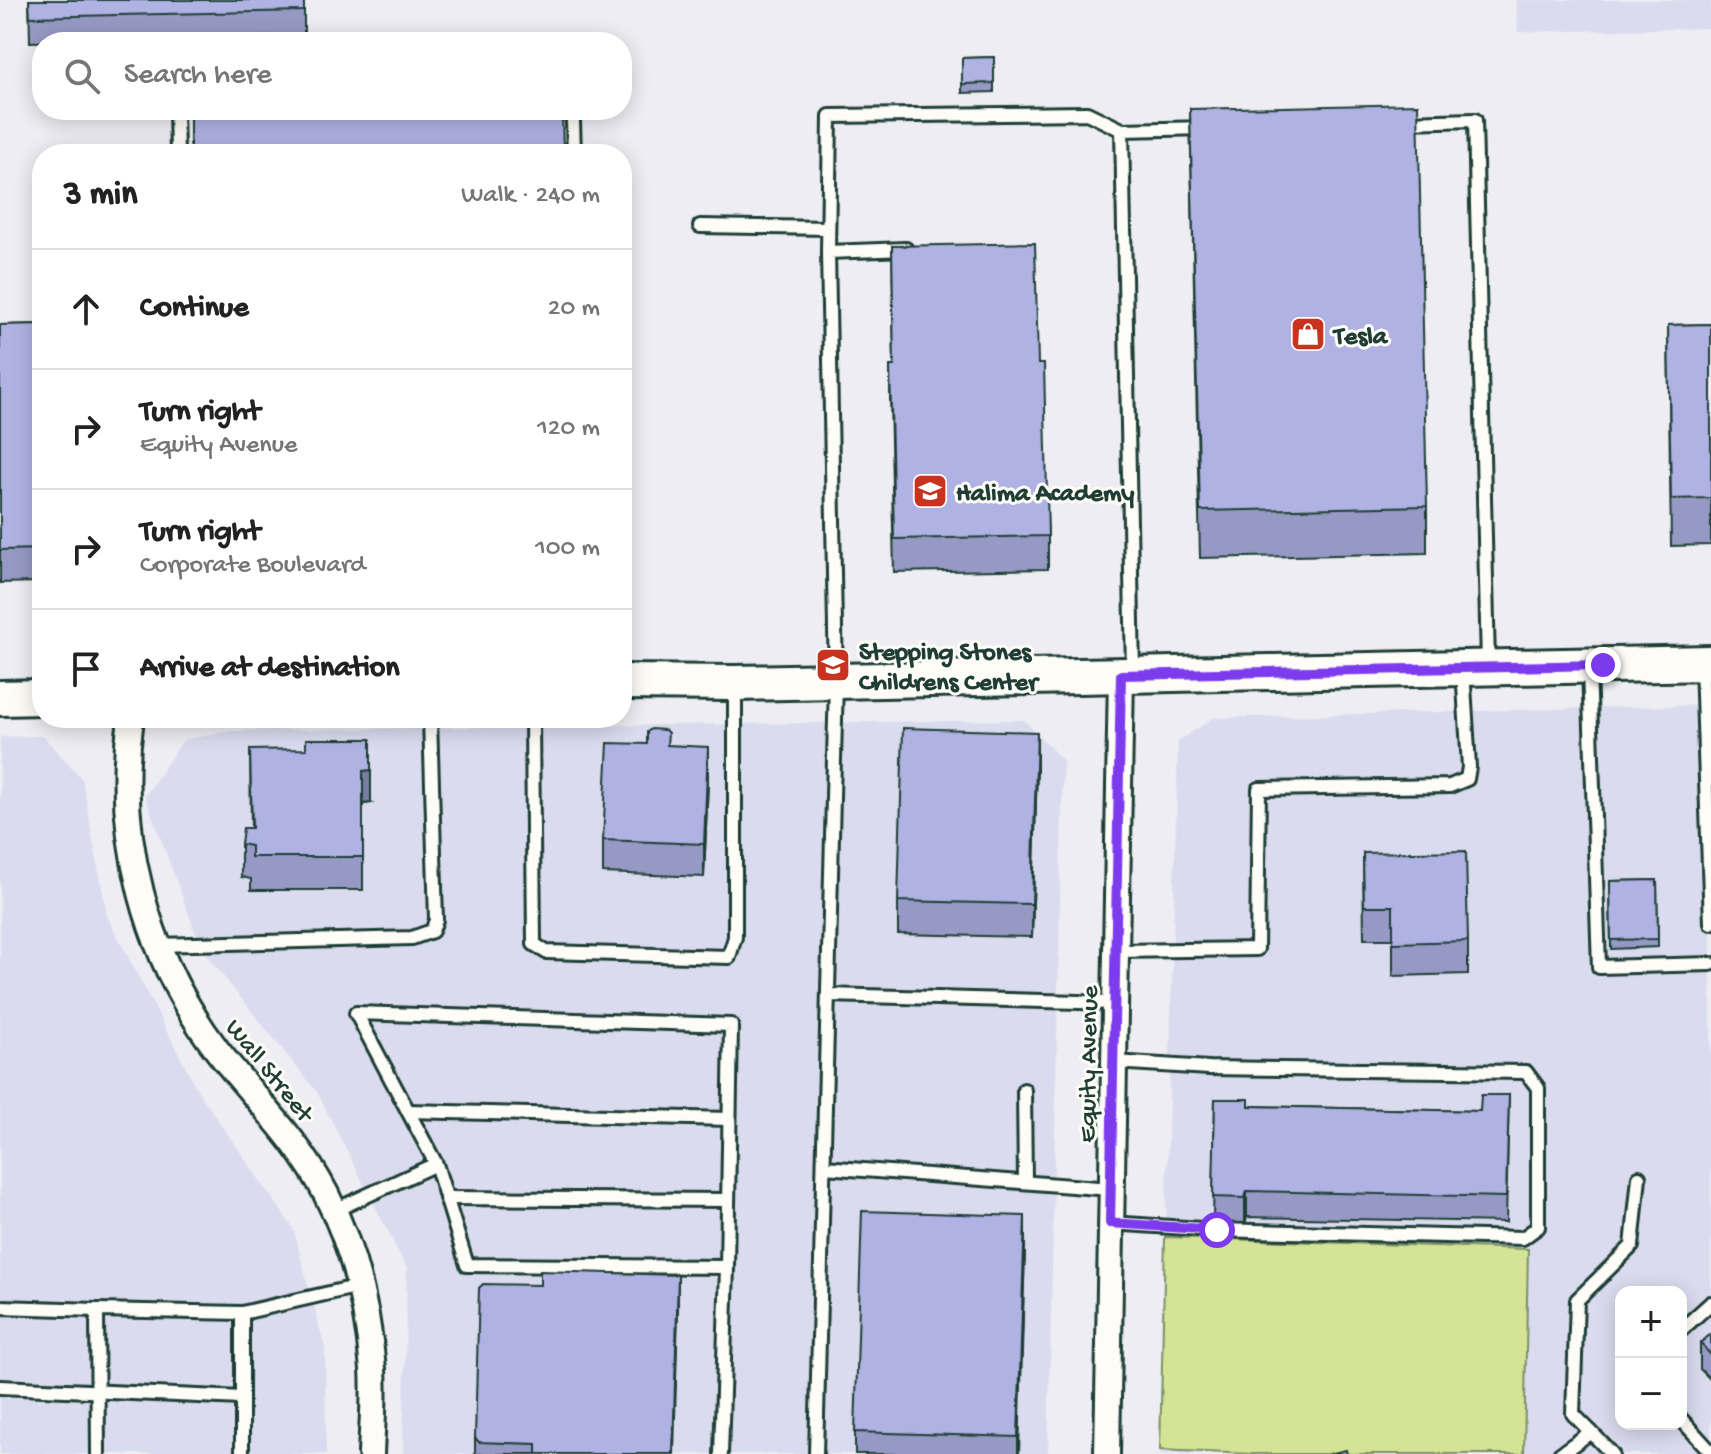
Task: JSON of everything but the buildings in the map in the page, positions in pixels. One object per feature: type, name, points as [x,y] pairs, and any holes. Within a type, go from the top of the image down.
[{"type":"street","points":[[632,682],[735,683],[1706,663]]},
{"type":"street","name":"Equity Avenue","points":[[1107,1454],[1116,951],[1127,675]]},
{"type":"street","points":[[0,698],[32,697]]},
{"type":"street","name":"Wall Street","points":[[130,728],[126,783],[129,836],[140,894],[158,945],[187,1006],[217,1050],[298,1147],[333,1211],[351,1253],[366,1311],[373,1372],[371,1454]]},
{"type":"lane","points":[[816,1454],[836,681],[828,252],[830,116],[1087,113],[1122,130],[1214,128]]},
{"type":"lane","points":[[176,120],[177,144]]},
{"type":"lane","points":[[573,120],[574,144]]},
{"type":"lane","points":[[1116,951],[1257,949],[1259,789],[1450,786],[1467,779],[1475,668],[1475,120],[1398,123]]},
{"type":"lane","points":[[1122,130],[1127,675]]},
{"type":"lane","points":[[700,226],[828,228]]},
{"type":"lane","points":[[828,252],[919,249]]},
{"type":"lane","points":[[1706,663],[1711,923]]},
{"type":"lane","points":[[1589,665],[1599,967],[1711,964]]},
{"type":"lane","points":[[532,728],[534,944],[546,952],[729,957],[735,937],[735,683]]},
{"type":"lane","points":[[158,945],[412,938],[432,931],[436,920],[430,728]]},
{"type":"lane","points":[[828,995],[1115,1003]]},
{"type":"lane","points":[[721,1454],[727,1267],[731,1025],[356,1013],[436,1164],[467,1265],[727,1267]]},
{"type":"lane","points":[[1110,1223],[1217,1230],[1523,1238],[1538,1227],[1538,1088],[1526,1072],[1209,1068],[1114,1062]]},
{"type":"lane","points":[[1024,1090],[1025,1182]]},
{"type":"lane","points":[[408,1111],[729,1119]]},
{"type":"lane","points":[[333,1211],[436,1164]]},
{"type":"lane","points":[[824,1167],[1111,1189]]},
{"type":"lane","points":[[1612,1454],[1573,1414],[1577,1300],[1632,1246],[1639,1177]]},
{"type":"lane","points":[[446,1198],[728,1200]]},
{"type":"lane","points":[[0,1307],[242,1313],[360,1286]]},
{"type":"lane","points":[[1687,1325],[1711,1303]]},
{"type":"lane","points":[[97,1310],[98,1454]]},
{"type":"lane","points":[[242,1313],[242,1454]]},
{"type":"lane","points":[[0,1387],[242,1398]]},
{"type":"lane","points":[[1687,1426],[1711,1452]]},
{"type":"lane","points":[[1560,1454],[1591,1432]]},
{"type":"shaded area","points":[[1516,0],[1711,0],[1711,28],[1518,32]]},
{"type":"shaded area","points":[[1711,705],[1711,1454],[1160,1454],[1178,741],[1213,718]]},
{"type":"shaded area","points":[[1024,720],[1063,761],[1048,1454],[403,1454],[407,1269],[317,1092],[202,950],[145,796],[183,740],[231,731],[632,728],[632,725]]},
{"type":"shaded area","points":[[43,736],[82,779],[107,916],[199,1093],[293,1228],[325,1348],[326,1454],[0,1454],[0,737]]},
{"type":"green space","points":[[1165,1237],[1528,1249],[1524,1454],[1251,1454],[1160,1450]]},
{"type":"place","name":"Tesla","points":[[1308,334]]},
{"type":"place","name":"Halima Academy","points":[[930,491]]},
{"type":"place","name":"Stepping Stones Childrens Center","points":[[833,665]]},
{"type":"route","points":[[1217,1230],[1110,1223],[1121,675],[1603,665]]}]
